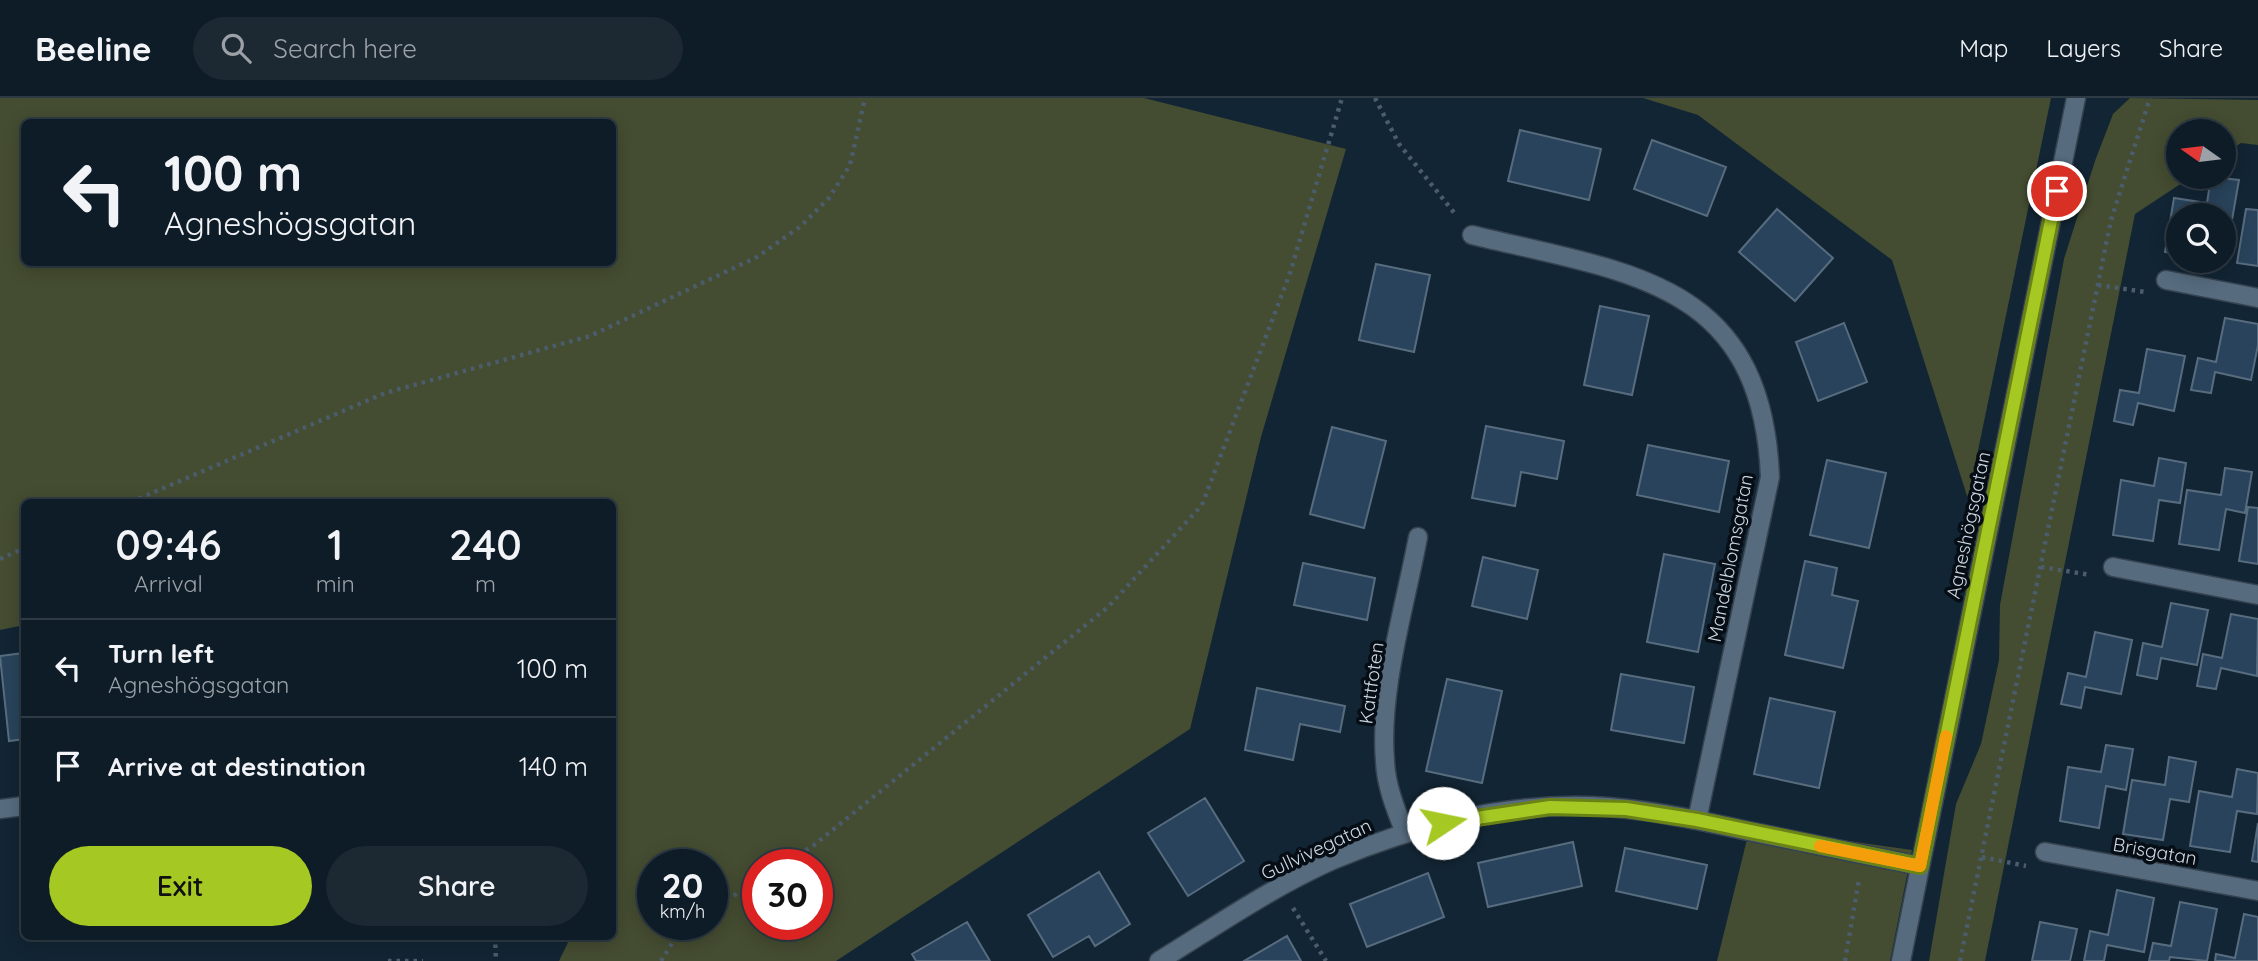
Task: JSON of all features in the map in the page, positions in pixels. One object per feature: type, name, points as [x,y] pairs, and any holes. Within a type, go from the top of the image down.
[{"type":"street","name":"Agneshögsgatan","points":[[1901,961],[2076,98]]},
{"type":"street","name":"Mandelblomsgatan","points":[[1472,234],[1626,273],[1662,287],[1692,304],[1714,324],[1739,355],[1756,390],[1768,438],[1770,477],[1697,820]]},
{"type":"street","points":[[2166,281],[2258,298]]},
{"type":"street","name":"Kattfoten","points":[[1405,833],[1391,798],[1385,762],[1385,729],[1389,691],[1418,537]]},
{"type":"street","points":[[2113,567],[2258,595]]},
{"type":"street","points":[[0,809],[21,806]]},
{"type":"street","name":"Gullvivegatan","points":[[1159,961],[1280,887],[1332,861],[1405,833],[1482,815],[1550,807],[1614,808],[1697,820],[1920,866]]},
{"type":"street","name":"Brisgatan","points":[[2045,852],[2258,891]]},
{"type":"path","points":[[138,499],[385,393],[590,336],[757,257],[801,226],[829,198],[850,165],[865,98]]},
{"type":"path","points":[[808,849],[1108,607],[1202,505],[1290,273],[1342,98]]},
{"type":"path","points":[[1375,98],[1399,144],[1472,234]]},
{"type":"path","points":[[1960,961],[2112,220],[2150,98]]},
{"type":"path","points":[[2098,285],[2144,293],[2166,281]]},
{"type":"path","points":[[0,559],[21,549]]},
{"type":"path","points":[[2041,567],[2088,577],[2113,567]]},
{"type":"path","points":[[1982,857],[2028,866],[2045,852]]},
{"type":"path","points":[[1845,961],[1863,854]]},
{"type":"path","points":[[1280,887],[1326,961]]},
{"type":"path","points":[[495,940],[496,961]]},
{"type":"path","points":[[661,961],[674,940]]},
{"type":"path","points":[[388,961],[423,961]]},
{"type":"green space","points":[[0,98],[1144,98],[1346,149],[1261,437],[1190,729],[836,961],[559,961],[569,940],[616,940],[616,499],[21,499],[21,626],[0,630]]},
{"type":"green space","points":[[1643,98],[2051,98],[1968,499],[1892,260],[1698,115]]},
{"type":"green space","points":[[2130,98],[2258,100],[2258,145],[2241,143],[2236,146],[2236,119],[2166,119],[2166,189],[2173,189],[2135,214],[1985,961],[1929,961],[1956,804],[1981,744],[1999,660],[2000,605],[2064,259],[2113,114]]},
{"type":"green space","points":[[1750,827],[1912,850],[1890,961],[1717,961]]},
{"type":"building","points":[[1520,130],[1601,149],[1589,200],[1508,181]]},
{"type":"building","points":[[1652,140],[1726,167],[1707,216],[1634,189]]},
{"type":"building","points":[[2236,180],[2239,180],[2235,203],[2207,203],[2209,189],[2236,189]]},
{"type":"building","points":[[2174,198],[2207,203],[2173,203]]},
{"type":"building","points":[[1777,209],[1833,258],[1795,301],[1739,252]]},
{"type":"building","points":[[2246,209],[2258,210],[2258,266],[2237,263]]},
{"type":"building","points":[[1376,264],[1430,275],[1414,352],[1359,340]]},
{"type":"building","points":[[1600,306],[1649,316],[1632,395],[1584,385]]},
{"type":"building","points":[[2225,318],[2258,324],[2258,345],[2251,380],[2215,372],[2211,393],[2191,390],[2198,358],[2216,362]]},
{"type":"building","points":[[1844,323],[1867,382],[1818,401],[1796,342]]},
{"type":"building","points":[[2147,349],[2185,356],[2174,411],[2138,403],[2133,425],[2114,421],[2120,390],[2139,393]]},
{"type":"building","points":[[1486,426],[1564,441],[1557,479],[1521,472],[1515,506],[1472,498]]},
{"type":"building","points":[[1332,427],[1386,441],[1364,528],[1310,514]]},
{"type":"building","points":[[1648,445],[1729,461],[1719,512],[1637,495]]},
{"type":"building","points":[[2159,458],[2186,463],[2180,503],[2159,500],[2153,541],[2113,535],[2121,480],[2154,486]]},
{"type":"building","points":[[1827,460],[1886,473],[1869,548],[1810,535]]},
{"type":"building","points":[[2225,468],[2252,472],[2245,513],[2226,509],[2219,550],[2179,544],[2187,490],[2221,495]]},
{"type":"building","points":[[2248,507],[2258,508],[2258,564],[2239,561]]},
{"type":"building","points":[[1664,554],[1715,564],[1698,652],[1647,642]]},
{"type":"building","points":[[1483,557],[1538,570],[1527,619],[1472,606]]},
{"type":"building","points":[[1805,561],[1837,568],[1832,595],[1858,601],[1843,668],[1785,655]]},
{"type":"building","points":[[1303,563],[1375,578],[1367,620],[1294,605]]},
{"type":"building","points":[[2171,603],[2208,610],[2197,665],[2161,658],[2157,679],[2137,675],[2143,643],[2162,647]]},
{"type":"building","points":[[2231,614],[2258,619],[2257,676],[2221,668],[2216,689],[2197,686],[2203,654],[2222,658]]},
{"type":"building","points":[[2095,632],[2132,640],[2121,694],[2085,687],[2081,708],[2061,704],[2068,673],[2086,677]]},
{"type":"building","points":[[21,653],[21,739],[9,741],[0,656]]},
{"type":"building","points":[[1621,674],[1694,687],[1684,743],[1611,730]]},
{"type":"building","points":[[1447,679],[1502,691],[1482,783],[1426,771]]},
{"type":"building","points":[[1257,688],[1345,706],[1340,732],[1300,724],[1293,760],[1245,750]]},
{"type":"building","points":[[1770,698],[1835,712],[1819,788],[1754,774]]},
{"type":"building","points":[[2106,745],[2133,749],[2126,790],[2106,786],[2099,828],[2060,821],[2068,767],[2101,772]]},
{"type":"building","points":[[2169,757],[2196,762],[2189,802],[2170,799],[2163,840],[2123,834],[2132,780],[2165,785]]},
{"type":"building","points":[[2237,769],[2258,773],[2257,814],[2237,811],[2230,852],[2190,846],[2199,791],[2232,797]]},
{"type":"building","points":[[1205,798],[1244,861],[1188,896],[1148,833]]},
{"type":"building","points":[[2258,823],[2258,862],[2252,861]]},
{"type":"building","points":[[1573,842],[1582,886],[1488,907],[1478,863]]},
{"type":"building","points":[[1625,848],[1707,865],[1697,909],[1616,891]]},
{"type":"building","points":[[1099,872],[1130,924],[1095,946],[1089,936],[1053,957],[1028,915]]},
{"type":"building","points":[[1428,873],[1444,917],[1367,947],[1350,904]]},
{"type":"building","points":[[2117,890],[2154,898],[2144,952],[2107,945],[2104,961],[2084,961],[2090,931],[2108,935]]},
{"type":"building","points":[[2180,902],[2217,909],[2207,961],[2170,957],[2169,961],[2149,961],[2153,943],[2171,946]]},
{"type":"building","points":[[2244,914],[2258,917],[2258,961],[2215,961],[2216,954],[2235,958]]},
{"type":"building","points":[[967,922],[990,961],[916,961],[912,954]]},
{"type":"building","points":[[2040,922],[2077,929],[2070,961],[2032,961]]},
{"type":"building","points":[[1287,936],[1301,961],[1244,961]]},
{"type":"slow traffic","points":[[1820,846],[1920,866],[1946,736]]},
{"type":"route","points":[[1443,823],[1482,815],[1550,807],[1626,809],[1697,820],[1920,866],[2057,191]]}]
